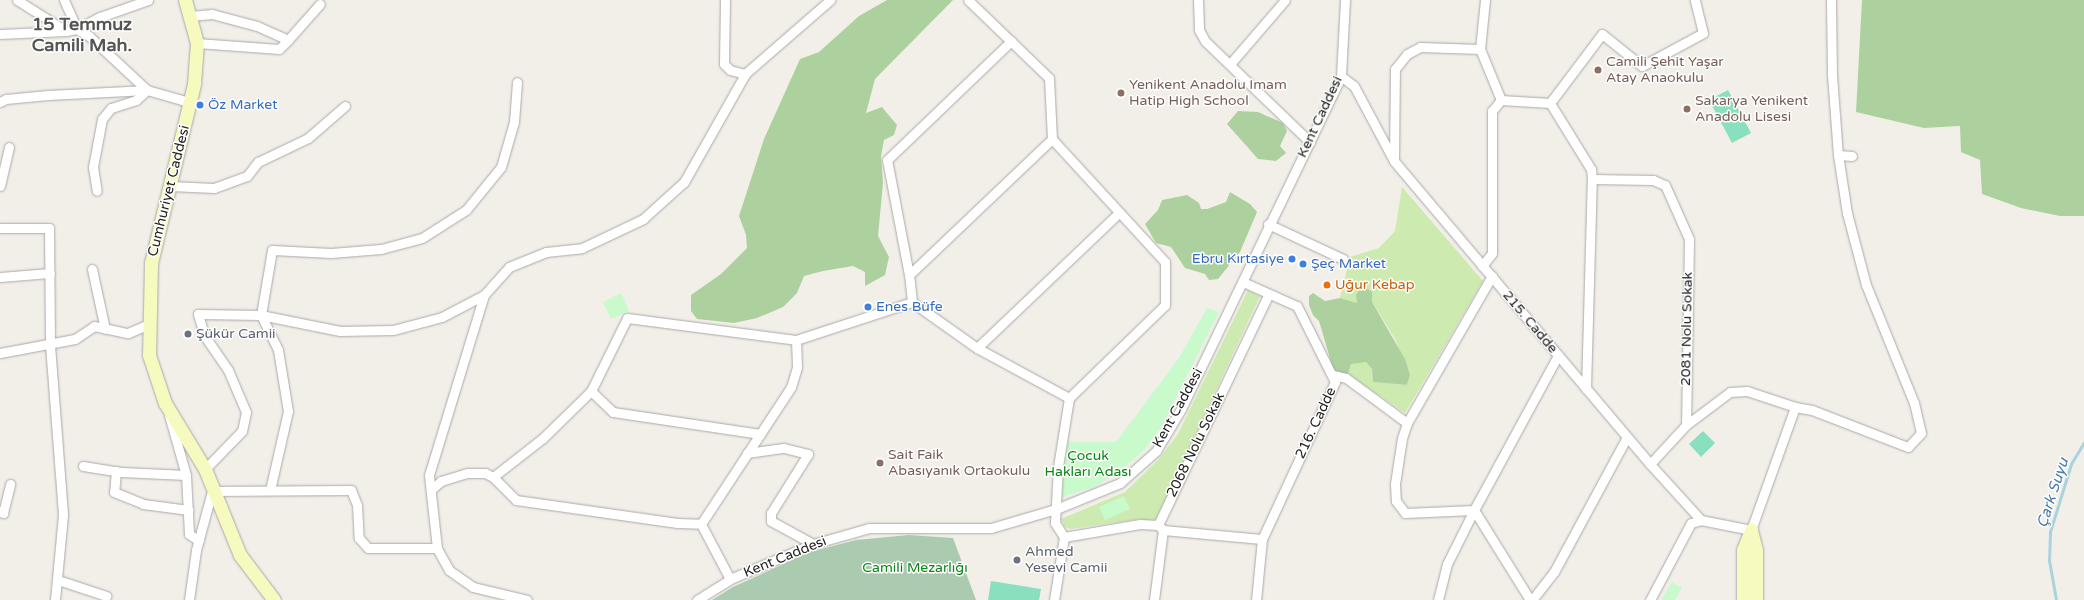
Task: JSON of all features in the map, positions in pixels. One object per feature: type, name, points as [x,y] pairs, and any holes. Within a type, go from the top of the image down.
[{"type":"street","points":[[64,0],[77,29],[106,49],[146,90]]},
{"type":"street","points":[[0,34],[66,31],[77,29],[100,17],[148,0]]},
{"type":"street","name":"Cumhuriyet Caddesi","points":[[185,0],[197,43],[194,84],[182,141],[151,263],[149,355],[165,402],[204,470],[240,555],[274,600]]},
{"type":"street","points":[[725,0],[724,64],[730,70],[745,74]]},
{"type":"street","points":[[204,470],[242,431],[246,412],[228,370],[204,335],[198,314],[261,315],[340,331],[393,330],[442,317],[484,295],[509,267],[546,252],[582,248],[643,219],[684,182],[745,74],[830,0]]},
{"type":"street","points":[[968,0],[1049,78],[1052,140],[1165,262],[1165,305],[1069,398],[1058,467],[1055,523],[1064,537],[1054,600]]},
{"type":"street","points":[[1198,0],[1200,30],[1206,42],[1310,142]]},
{"type":"street","points":[[1230,64],[1285,0]]},
{"type":"street","name":"Kent Caddesi","points":[[698,600],[730,579],[813,544],[869,528],[991,528],[1056,509],[1120,483],[1156,450],[1181,409],[1243,282],[1268,224],[1310,142],[1341,76],[1345,0]]},
{"type":"street","points":[[1485,0],[1480,49],[1501,100]]},
{"type":"street","points":[[1650,464],[1686,426],[1730,392],[1747,391],[1795,407],[1812,410],[1908,447],[1921,432],[1914,403],[1866,285],[1847,213],[1838,155],[1832,75],[1831,0]]},
{"type":"street","points":[[21,1],[66,31]]},
{"type":"street","points":[[1550,103],[1602,34],[1642,66],[1703,33],[1697,3]]},
{"type":"street","points":[[197,43],[279,49],[320,4]]},
{"type":"street","points":[[190,16],[212,14],[257,26],[288,40]]},
{"type":"street","points":[[912,302],[910,275],[887,160],[1011,41]]},
{"type":"street","points":[[1394,161],[1395,69],[1403,59],[1420,46],[1480,49]]},
{"type":"street","name":"215. Cadde","points":[[1341,76],[1354,86],[1394,161],[1650,464],[1701,520]]},
{"type":"street","points":[[270,490],[288,411],[278,350],[261,315],[272,250],[332,253],[381,249],[422,238],[466,210],[501,167],[514,122],[517,82]]},
{"type":"street","points":[[97,191],[93,167],[102,119],[111,108],[136,100],[146,90]]},
{"type":"street","points":[[0,102],[41,96],[146,90],[189,102]]},
{"type":"street","points":[[1501,100],[1550,103]]},
{"type":"street","points":[[1482,266],[1492,253],[1492,111],[1501,100]]},
{"type":"street","points":[[1550,103],[1591,169],[1592,179],[1586,389]]},
{"type":"street","points":[[170,186],[214,188],[247,176],[258,162],[308,138],[346,106]]},
{"type":"street","points":[[910,275],[1052,140]]},
{"type":"street","points":[[0,186],[9,147]]},
{"type":"street","points":[[1838,155],[1852,156]]},
{"type":"street","name":"2081 Nolu Sokak","points":[[1592,179],[1653,180],[1665,185],[1689,239],[1686,426]]},
{"type":"street","points":[[978,348],[1118,213]]},
{"type":"street","points":[[1268,224],[1343,259]]},
{"type":"street","points":[[0,228],[48,228],[50,274],[50,345],[63,515],[55,600]]},
{"type":"street","points":[[92,269],[105,329]]},
{"type":"street","points":[[0,277],[50,274]]},
{"type":"street","points":[[1474,510],[1405,513],[1396,501],[1395,484],[1407,423],[1492,276]]},
{"type":"street","name":"216. Cadde","points":[[1243,282],[1268,295],[1296,306],[1335,382],[1262,539],[1256,600]]},
{"type":"street","points":[[484,295],[429,475],[432,488],[437,548],[450,570],[473,587],[527,600]]},
{"type":"street","name":"2068 Nolu Sokak","points":[[1154,600],[1161,528],[1268,295]]},
{"type":"street","points":[[912,302],[978,348],[1069,398]]},
{"type":"street","points":[[493,477],[543,438],[591,391],[627,318],[796,340],[912,302]]},
{"type":"street","points":[[0,353],[50,345],[75,339],[94,326],[128,333],[149,324]]},
{"type":"street","points":[[701,524],[791,387],[797,367],[796,340]]},
{"type":"street","points":[[1438,600],[1447,564],[1474,510],[1558,355]]},
{"type":"street","points":[[1333,376],[1346,378],[1407,423]]},
{"type":"street","points":[[591,391],[613,412],[760,434]]},
{"type":"street","points":[[165,402],[186,475],[189,510],[189,534],[199,541]]},
{"type":"street","points":[[1743,600],[1743,550],[1795,407]]},
{"type":"street","points":[[1474,510],[1531,600],[1554,572],[1627,437]]},
{"type":"street","points":[[747,453],[784,448],[808,454],[771,513],[771,521],[813,544]]},
{"type":"street","points":[[84,466],[116,471],[186,475]]},
{"type":"street","points":[[116,471],[114,492],[143,504],[189,510]]},
{"type":"street","points":[[432,488],[441,481],[468,473],[486,473],[493,477],[516,500],[677,523],[701,524]]},
{"type":"street","points":[[0,511],[4,513],[10,484]]},
{"type":"street","points":[[189,600],[199,541],[212,490],[351,490],[358,505],[359,538],[368,548],[437,548]]},
{"type":"street","points":[[1650,600],[1691,523],[1701,520],[1751,530]]},
{"type":"street","points":[[701,524],[730,579]]},
{"type":"street","points":[[1064,537],[1140,524],[1161,528],[1262,539]]},
{"type":"street","points":[[1751,530],[1756,550],[1756,600]]},
{"type":"street","name":"Cumhuriyet Caddesi","points":[[240,555],[281,600]]},
{"type":"street","points":[[58,580],[106,596]]},
{"type":"green space","points":[[887,0],[953,0],[875,79],[866,113],[882,107],[897,125],[894,135],[884,140],[881,156],[883,183],[878,236],[889,257],[885,275],[865,286],[865,272],[853,266],[823,271],[804,276],[797,293],[783,307],[757,318],[734,323],[697,319],[691,311],[691,295],[721,274],[747,248],[746,235],[739,216],[764,139],[800,59],[819,52],[859,16]]},
{"type":"green space","points":[[1862,0],[2084,0],[2084,216],[2060,216],[2021,208],[1982,194],[1980,160],[1961,152],[1960,126],[1924,128],[1856,112]]},
{"type":"green space","points":[[1728,90],[1751,133],[1732,143],[1709,100]]},
{"type":"green space","points":[[1238,111],[1258,112],[1283,123],[1287,131],[1280,146],[1286,153],[1276,161],[1258,159],[1227,124]]},
{"type":"green space","points":[[1402,187],[1483,281],[1405,413],[1348,374],[1351,364],[1358,361],[1366,362],[1372,369],[1373,382],[1407,385],[1410,375],[1395,339],[1372,302],[1372,292],[1357,303],[1340,298],[1350,257],[1379,248],[1395,231]]},
{"type":"green space","points":[[1230,192],[1250,204],[1257,212],[1240,252],[1218,279],[1209,280],[1205,274],[1185,268],[1171,247],[1156,243],[1145,224],[1158,210],[1162,200],[1187,195],[1199,203],[1201,209],[1207,209],[1226,202]]},
{"type":"green space","points":[[1361,287],[1365,287],[1372,292],[1372,302],[1405,359],[1410,375],[1407,385],[1373,382],[1372,369],[1366,362],[1351,364],[1348,374],[1334,372],[1319,321],[1313,315],[1309,305],[1309,296],[1313,293],[1325,301],[1340,298],[1357,303],[1356,295]]},
{"type":"green space","points":[[1248,290],[1260,296],[1156,519],[1147,521],[1140,519],[1070,529],[1065,527],[1061,519],[1125,492],[1158,460],[1178,434]]},
{"type":"green space","points":[[621,293],[629,311],[611,319],[603,302]]},
{"type":"green space","name":"Çocuk Hakları Adası","points":[[1207,308],[1219,312],[1163,424],[1146,448],[1124,468],[1096,486],[1062,497],[1061,493],[1068,442],[1116,442],[1179,358]]},
{"type":"green space","points":[[1703,431],[1715,443],[1701,457],[1689,444]]},
{"type":"green space","points":[[1124,496],[1130,509],[1105,520],[1099,507]]},
{"type":"green space","name":"Camili Mezarlığı","points":[[909,535],[953,538],[976,600],[712,600],[733,587],[810,552],[856,540]]},
{"type":"green space","points":[[991,581],[1041,589],[1039,600],[988,600]]},
{"type":"green space","points":[[1672,582],[1682,588],[1675,600],[1661,600]]},
{"type":"waterway","name":"Çark Suyu","points":[[2056,600],[2049,562],[2050,532],[2071,464],[2084,442]]},
{"type":"place","name":"Camili Şehit Yaşar Atay Anaokulu","points":[[1598,70]]},
{"type":"place","name":"Yenikent Anadolu Imam Hatip High School","points":[[1121,93]]},
{"type":"place","name":"Öz Market","points":[[200,105]]},
{"type":"place","name":"Sakarya Yenikent Anadolu Lisesi","points":[[1687,109]]},
{"type":"place","name":"Ebru Kırtasiye","points":[[1292,259]]},
{"type":"place","name":"Şeç Market","points":[[1303,264]]},
{"type":"place","name":"Uğur Kebap","points":[[1327,285]]},
{"type":"place","name":"Enes Büfe","points":[[868,307]]},
{"type":"place","name":"Şükür Camii","points":[[188,334]]},
{"type":"place","name":"Sait Faik Abasıyanık Ortaokulu","points":[[880,463]]},
{"type":"place","name":"Ahmed Yesevi Camii","points":[[1017,560]]},
{"type":"district","name":"15 Temmuz Camili Mah.","points":[[82,35]]}]
